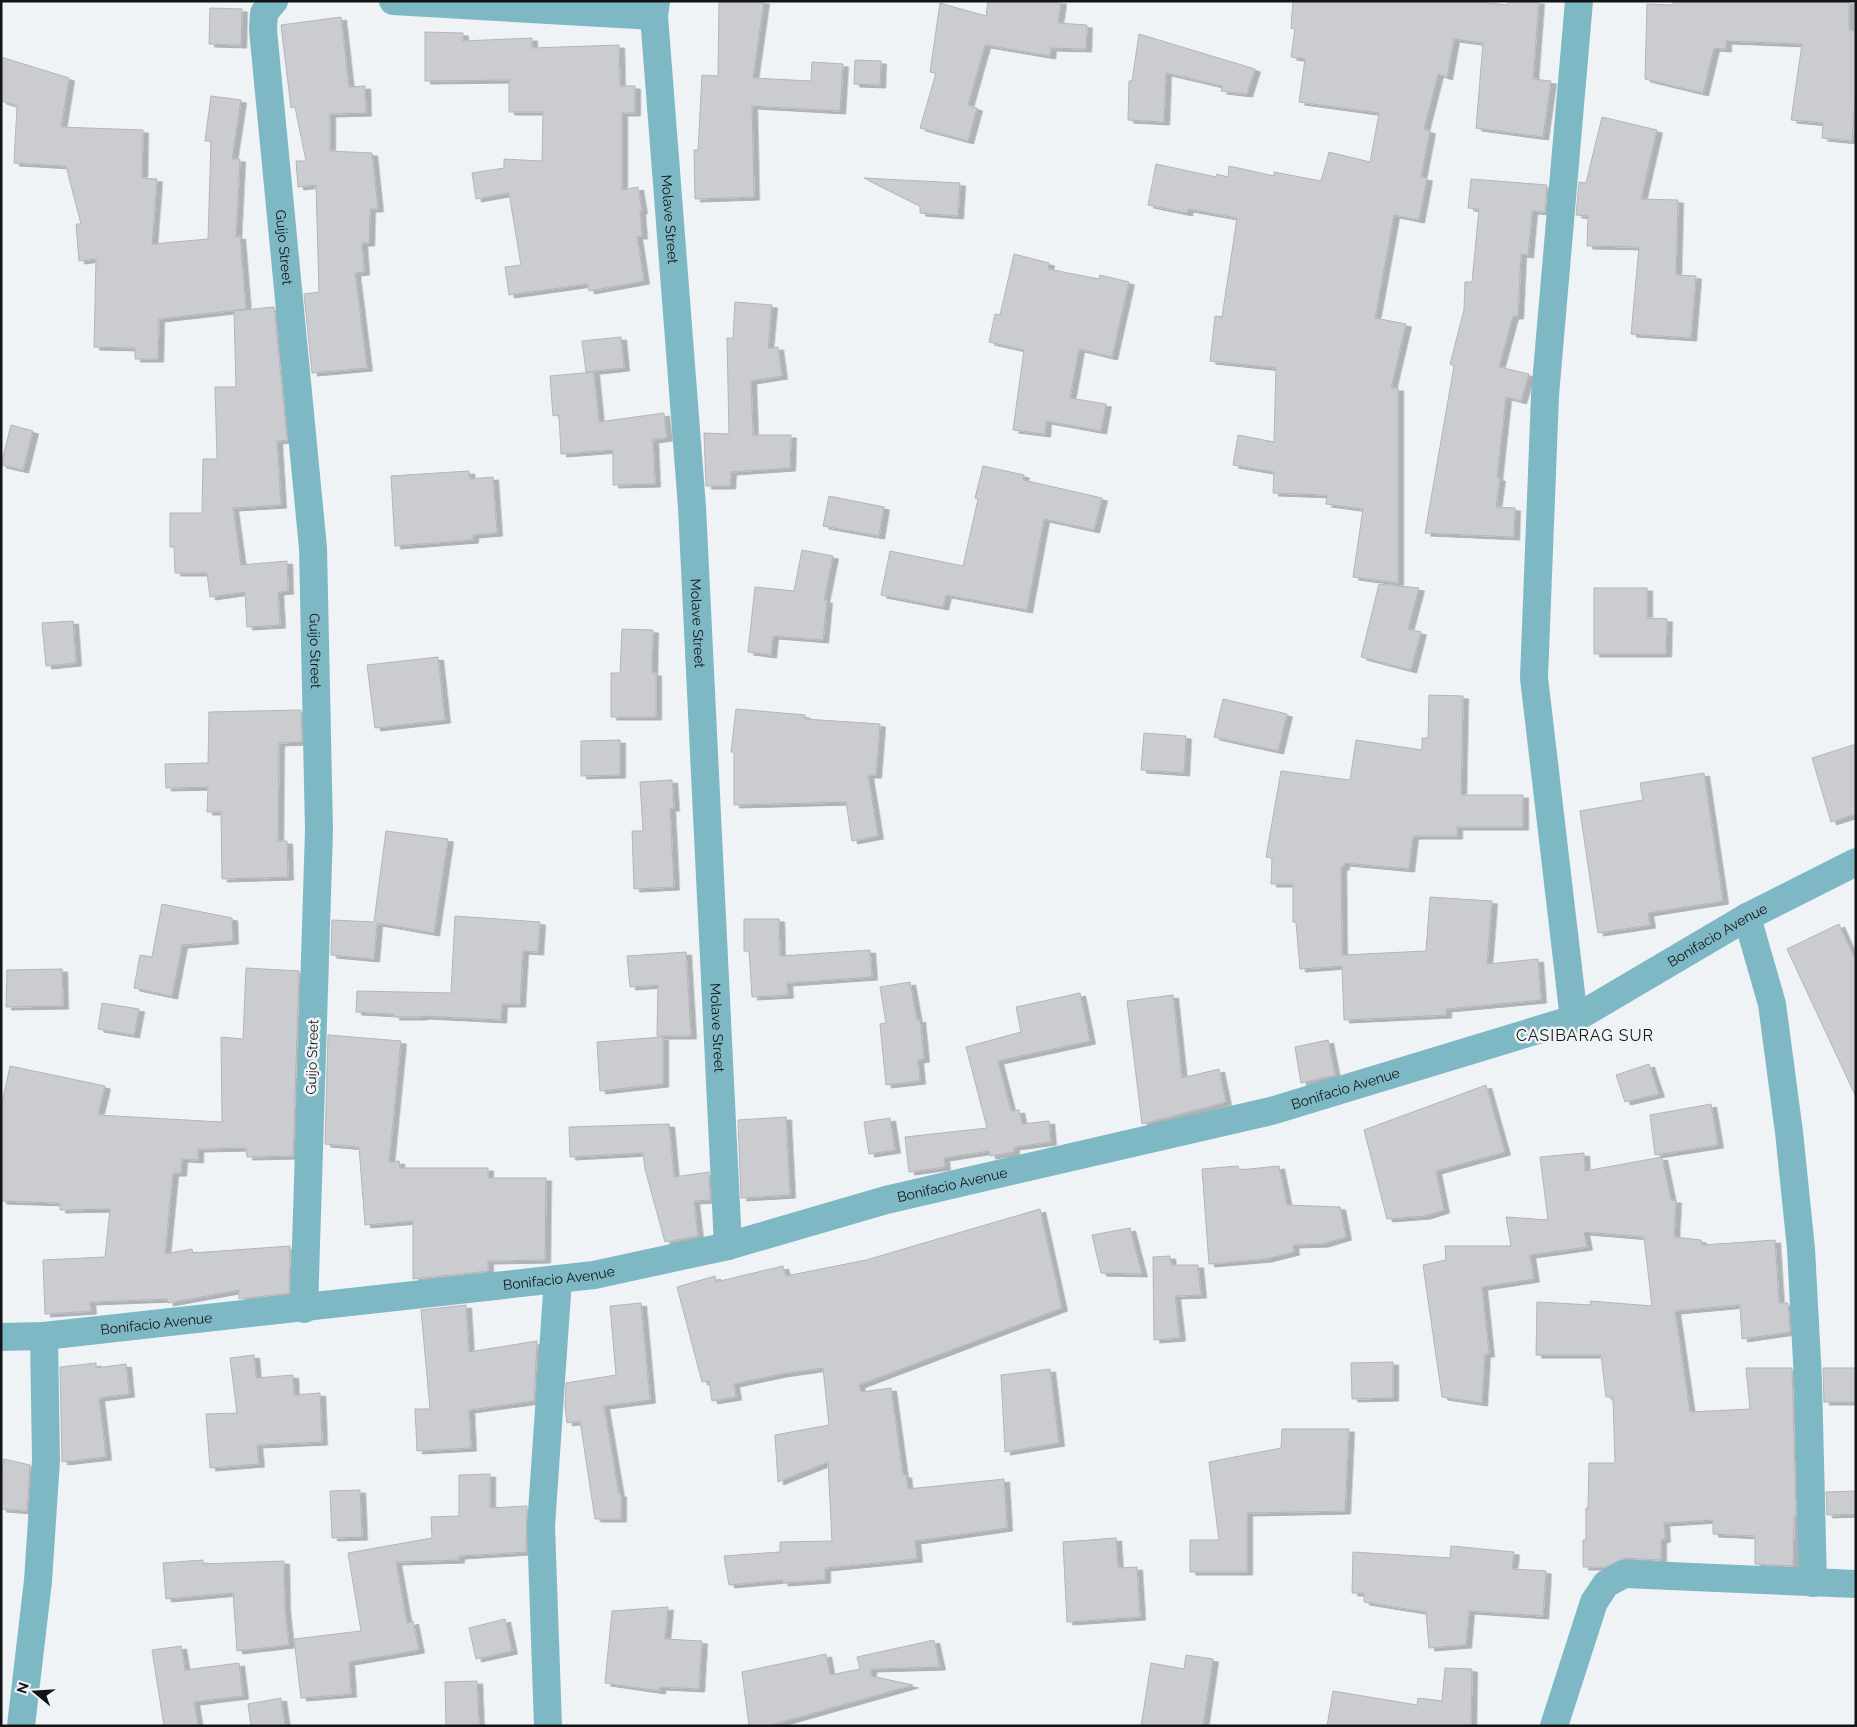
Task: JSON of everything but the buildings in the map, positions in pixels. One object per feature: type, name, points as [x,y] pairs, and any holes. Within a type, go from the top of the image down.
[{"type":"street","name":"Guijo Street","points":[[274,1],[264,13],[262,30],[313,568],[319,830],[304,1309]]},
{"type":"street","points":[[393,1],[655,9]]},
{"type":"street","points":[[1574,1019],[1534,678],[1545,395],[1579,1]]},
{"type":"street","name":"Molave Street","points":[[655,9],[692,507],[728,1246]]},
{"type":"street","name":"Bonifacio Avenue","points":[[1,1337],[44,1336],[304,1309],[594,1275],[728,1246],[886,1200],[1271,1111],[1574,1019],[1747,917],[1856,862]]},
{"type":"street","points":[[1747,917],[1772,1004],[1790,1142],[1801,1249],[1808,1380],[1814,1583]]},
{"type":"street","points":[[548,1726],[541,1526],[558,1279]]},
{"type":"street","points":[[21,1726],[38,1581],[46,1460],[44,1336]]},
{"type":"street","points":[[1554,1726],[1594,1602],[1606,1584],[1624,1574],[1856,1584]]},
{"type":"district","name":"CASIBARAG SUR","points":[[1585,1035]]}]
